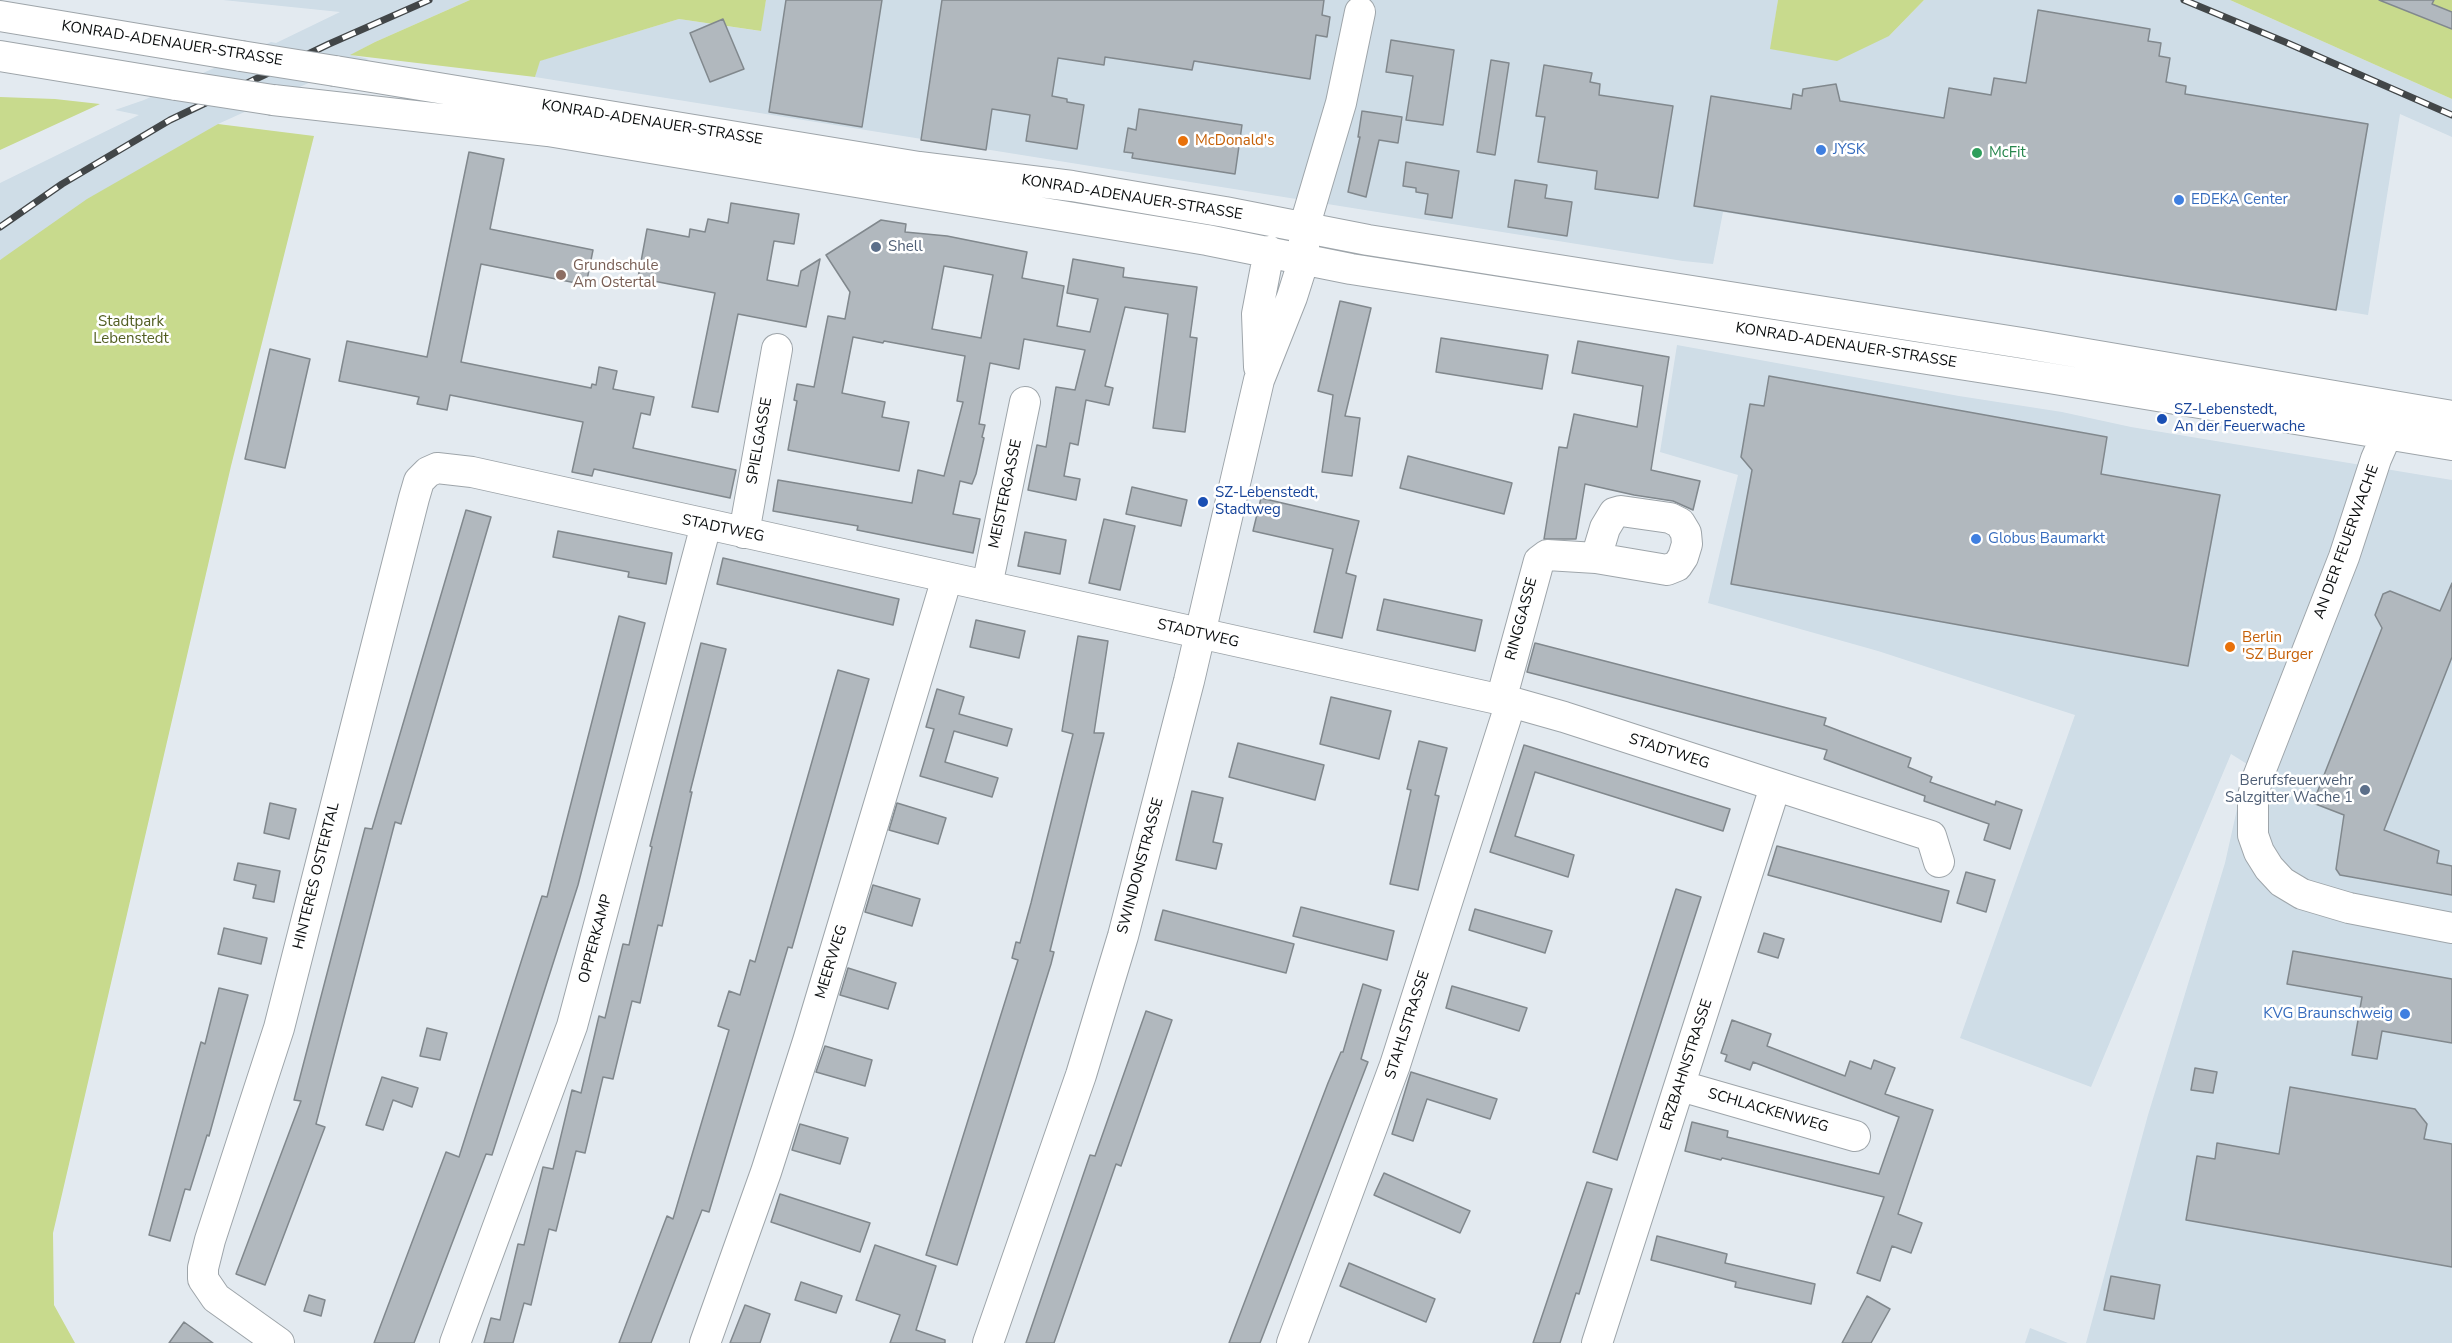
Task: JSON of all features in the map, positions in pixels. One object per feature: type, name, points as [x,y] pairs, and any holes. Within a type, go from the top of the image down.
[{"type":"street","points":[[1304,259],[1304,228],[1341,103],[1360,12]]},
{"type":"street","name":"KONRAD-ADENAUER-STRASSE","points":[[0,16],[919,167],[1072,186],[1304,228],[1665,288],[2022,343],[2452,416]]},
{"type":"street","name":"KONRAD-ADENAUER-STRASSE","points":[[0,56],[273,100],[548,131],[1004,205],[1269,251],[1351,269],[2026,375],[2452,445]]},
{"type":"street","points":[[1269,251],[1304,228]]},
{"type":"street","name":"SWINDONSTRASSE","points":[[1259,380],[1257,314],[1269,251]]},
{"type":"street","name":"SWINDONSTRASSE","points":[[988,1343],[1081,1075],[1123,936],[1200,635],[1259,380],[1292,297],[1304,259]]},
{"type":"street","name":"SPIELGASSE","points":[[744,533],[777,349]]},
{"type":"street","name":"MEISTERGASSE","points":[[987,586],[1025,402]]},
{"type":"street","points":[[2387,434],[2393,406]]},
{"type":"street","name":"AN DER FEUERWACHE","points":[[2387,434],[2344,556],[2258,777],[2253,796],[2253,835],[2259,852],[2269,868],[2282,882],[2302,894],[2349,908],[2452,928]]},
{"type":"street","name":"STADTWEG","points":[[428,472],[437,468],[472,472],[1506,701],[1564,717],[1931,836],[1939,862]]},
{"type":"street","name":"HINTERES OSTERTAL","points":[[279,1343],[216,1298],[203,1279],[210,1240],[279,1028],[414,498],[419,481],[428,472]]},
{"type":"street","name":"OPPERKAMP","points":[[455,1343],[572,1026],[706,525]]},
{"type":"street","name":"RINGGASSE","points":[[1506,701],[1539,561],[1547,555],[1596,558]]},
{"type":"street","name":"MEERWEG","points":[[705,1343],[766,1172],[805,1052],[947,578]]},
{"type":"street","name":"STAHLSTRASSE","points":[[1292,1343],[1395,1065],[1506,701]]},
{"type":"street","name":"ERZBAHNSTRASSE","points":[[1597,1343],[1775,787]]},
{"type":"street","name":"SCHLACKENWEG","points":[[1681,1086],[1855,1136]]},
{"type":"shaded area","points":[[223,0],[470,0],[351,55],[369,59],[335,71],[218,124],[0,260],[0,183],[139,115],[115,110],[144,100],[271,42],[276,43],[340,12]]},
{"type":"shaded area","points":[[766,0],[1778,0],[1771,49],[1889,36],[1924,0],[2230,0],[2452,99],[2452,137],[2400,114],[2368,315],[1723,212],[1713,264],[1683,261],[535,77],[539,61],[679,19],[760,31]]},
{"type":"shaded area","points":[[1677,345],[1959,396],[2062,412],[2131,427],[2452,480],[2452,1343],[2086,1343],[2148,1115],[2225,863],[2247,764],[2231,754],[2091,1087],[1960,1038],[2075,715],[1878,651],[1708,603],[1738,475],[1660,452]]},
{"type":"shaded area","points":[[2030,1328],[2068,1343],[2025,1343]]},
{"type":"green space","points":[[470,0],[766,0],[761,31],[679,19],[540,61],[535,77],[350,55]]},
{"type":"green space","points":[[1778,0],[1924,0],[1889,36],[1837,61],[1770,49]]},
{"type":"green space","points":[[2230,0],[2452,0],[2452,99],[2239,4]]},
{"type":"green space","points":[[0,97],[55,99],[100,104],[0,150]]},
{"type":"green space","name":"Stadtpark Lebenstedt","points":[[218,124],[314,136],[231,466],[53,1233],[54,1305],[75,1343],[0,1343],[0,260],[87,199]]},
{"type":"building","points":[[786,0],[882,0],[862,127],[769,112]]},
{"type":"building","points":[[942,0],[1324,0],[1322,15],[1330,17],[1327,37],[1316,35],[1310,79],[1194,61],[1192,70],[1105,57],[1104,65],[1058,58],[1052,96],[1084,105],[1077,149],[1026,141],[1030,115],[992,109],[986,150],[921,140]]},
{"type":"building","points":[[2379,0],[2434,0],[2432,4],[2452,12],[2452,29]]},
{"type":"building","points":[[2038,10],[2150,29],[2148,41],[2161,43],[2159,56],[2170,58],[2166,82],[2186,86],[2185,94],[2368,124],[2336,310],[1694,206],[1711,96],[1791,109],[1793,94],[1802,96],[1803,89],[1836,84],[1840,101],[1944,118],[1949,88],[1991,95],[1994,78],[2026,83]]},
{"type":"building","points":[[723,19],[744,69],[710,82],[690,33]]},
{"type":"building","points":[[1391,40],[1454,50],[1443,125],[1406,120],[1413,76],[1386,72]]},
{"type":"building","points":[[1491,60],[1509,63],[1495,155],[1477,152]]},
{"type":"building","points":[[1544,65],[1592,73],[1590,82],[1600,84],[1599,95],[1673,106],[1658,198],[1595,189],[1597,171],[1538,162],[1545,117],[1536,116]]},
{"type":"building","name":"McDonald's","points":[[1139,109],[1242,125],[1235,174],[1132,158],[1133,153],[1124,152],[1128,128],[1136,130]]},
{"type":"building","points":[[1362,111],[1402,117],[1398,143],[1379,140],[1366,197],[1348,192],[1360,137],[1358,137]]},
{"type":"building","name":"Grundschule Am Ostertal","points":[[469,152],[504,159],[490,229],[593,250],[586,285],[481,264],[461,362],[591,388],[592,384],[596,385],[599,367],[617,371],[613,389],[654,397],[650,415],[641,413],[633,448],[736,470],[730,498],[594,469],[592,476],[572,472],[583,422],[450,395],[447,410],[417,404],[419,397],[339,381],[347,341],[427,357]]},
{"type":"building","points":[[1406,162],[1459,171],[1452,218],[1425,214],[1428,194],[1416,192],[1416,188],[1403,186]]},
{"type":"building","points":[[1515,180],[1547,185],[1545,198],[1572,202],[1567,236],[1508,227]]},
{"type":"building","points":[[731,203],[799,214],[794,244],[774,241],[767,280],[798,286],[801,271],[820,259],[806,327],[738,314],[718,412],[692,407],[715,293],[638,278],[647,229],[689,237],[690,229],[705,232],[708,219],[728,223]]},
{"type":"building","points":[[881,220],[906,224],[905,232],[947,236],[1027,252],[1022,278],[1064,286],[1057,326],[1090,332],[1098,299],[1067,293],[1073,259],[1124,268],[1123,277],[1197,287],[1190,337],[1197,338],[1185,432],[1153,428],[1168,314],[1125,307],[1105,386],[1113,388],[1109,405],[1086,400],[1078,445],[1070,443],[1064,476],[1080,479],[1076,500],[1028,490],[1037,445],[1046,447],[1056,387],[1075,390],[1085,350],[1024,339],[1019,369],[990,363],[979,424],[985,425],[982,437],[984,438],[976,474],[972,484],[960,481],[953,514],[980,519],[973,553],[857,530],[858,526],[773,511],[778,480],[912,503],[918,470],[944,476],[963,402],[957,401],[965,356],[853,337],[842,393],[885,402],[882,417],[909,422],[899,471],[788,450],[797,401],[794,400],[797,384],[814,387],[828,316],[845,319],[850,292],[826,255]],"holes":[[[944,266],[993,275],[981,338],[932,329]]]},
{"type":"building","points":[[1340,301],[1371,308],[1345,416],[1360,418],[1352,476],[1322,472],[1333,395],[1318,391]]},
{"type":"building","points":[[1441,338],[1548,355],[1542,389],[1436,372]]},
{"type":"building","points":[[1578,341],[1669,357],[1651,470],[1700,481],[1693,510],[1673,501],[1585,484],[1576,539],[1544,539],[1559,447],[1567,448],[1574,414],[1637,427],[1643,386],[1572,373]]},
{"type":"building","points":[[270,349],[310,359],[285,468],[245,459]]},
{"type":"building","name":"Globus Baumarkt","points":[[1769,376],[2107,437],[2101,474],[2220,495],[2188,666],[1731,584],[1752,470],[1741,457],[1750,404],[1764,406]]},
{"type":"building","points":[[1408,456],[1512,483],[1504,514],[1400,488]]},
{"type":"building","points":[[1132,487],[1187,500],[1181,526],[1126,514]]},
{"type":"building","points":[[1261,498],[1359,521],[1346,573],[1356,576],[1342,638],[1314,632],[1333,549],[1253,531]]},
{"type":"building","points":[[466,510],[491,517],[401,824],[395,822],[316,1124],[325,1127],[265,1285],[236,1274],[301,1101],[294,1100],[365,828],[372,829]]},
{"type":"building","points":[[1104,519],[1135,526],[1120,590],[1089,583]]},
{"type":"building","points":[[558,531],[672,553],[666,584],[628,577],[629,572],[553,557]]},
{"type":"building","points":[[1025,532],[1066,540],[1060,574],[1018,566]]},
{"type":"building","points":[[723,558],[899,599],[893,625],[717,584]]},
{"type":"building","points":[[2452,583],[2452,657],[2384,830],[2439,851],[2437,863],[2452,866],[2452,895],[2340,875],[2336,869],[2344,815],[2313,803],[2382,628],[2375,615],[2383,594],[2390,591],[2440,611]]},
{"type":"building","points":[[1384,599],[1482,620],[1475,651],[1377,630]]},
{"type":"building","points":[[619,616],[645,623],[578,885],[492,1155],[486,1154],[414,1343],[374,1343],[446,1152],[459,1157],[542,896],[547,897]]},
{"type":"building","points":[[976,620],[1025,631],[1019,658],[970,647]]},
{"type":"building","points":[[1078,636],[1108,641],[1094,733],[1104,733],[1050,951],[1054,952],[1051,964],[957,1265],[926,1255],[1018,960],[1012,958],[1016,942],[1020,943],[1031,903],[1073,734],[1062,731]]},
{"type":"building","points":[[701,643],[726,649],[690,792],[692,792],[662,926],[658,925],[640,1003],[632,1001],[613,1079],[603,1077],[585,1153],[576,1151],[556,1231],[549,1229],[531,1305],[524,1303],[513,1343],[484,1343],[491,1318],[500,1320],[518,1244],[524,1245],[543,1167],[553,1169],[572,1090],[581,1093],[599,1016],[605,1018],[623,944],[629,945],[652,847],[650,846]]},
{"type":"building","points":[[1535,643],[1826,718],[1824,725],[1911,758],[1908,767],[1932,777],[1930,782],[1995,805],[1996,801],[2022,810],[2010,849],[1984,840],[1989,824],[1924,801],[1925,796],[1824,759],[1827,750],[1527,672]]},
{"type":"building","points":[[838,670],[869,679],[792,948],[788,947],[709,1212],[702,1210],[651,1343],[619,1343],[667,1216],[673,1219],[729,1030],[718,1026],[729,991],[740,995],[750,960],[755,962]]},
{"type":"building","points":[[937,689],[964,697],[959,714],[1012,729],[1007,746],[954,731],[945,762],[998,778],[992,797],[920,776],[934,729],[926,727]]},
{"type":"building","points":[[1331,697],[1391,711],[1379,759],[1320,744]]},
{"type":"building","points":[[1419,741],[1447,748],[1435,795],[1439,796],[1418,890],[1390,884],[1411,790],[1407,789]]},
{"type":"building","points":[[1238,743],[1324,765],[1315,800],[1229,777]]},
{"type":"building","points":[[1524,745],[1730,809],[1723,831],[1535,772],[1515,836],[1574,855],[1568,877],[1490,852]]},
{"type":"building","points":[[1192,791],[1223,798],[1213,842],[1222,844],[1216,869],[1176,860]]},
{"type":"building","points":[[270,803],[296,809],[289,839],[264,833]]},
{"type":"building","points":[[897,803],[946,818],[938,844],[889,830]]},
{"type":"building","points":[[1777,846],[1949,891],[1941,922],[1768,875]]},
{"type":"building","points":[[238,863],[280,871],[274,902],[253,898],[256,885],[234,880]]},
{"type":"building","points":[[1966,872],[1995,880],[1986,912],[1957,903]]},
{"type":"building","points":[[873,885],[920,899],[912,926],[865,912]]},
{"type":"building","points":[[1676,889],[1701,897],[1617,1160],[1593,1152]]},
{"type":"building","points":[[1301,907],[1394,931],[1387,960],[1293,936]]},
{"type":"building","points":[[1475,909],[1552,931],[1545,953],[1469,930]]},
{"type":"building","points":[[1163,910],[1294,944],[1286,973],[1155,940]]},
{"type":"building","points":[[224,928],[267,938],[261,964],[218,954]]},
{"type":"building","points":[[1764,933],[1784,939],[1778,958],[1758,952]]},
{"type":"building","name":"KVG Braunschweig","points":[[2293,951],[2452,979],[2452,1043],[2382,1031],[2377,1059],[2352,1055],[2362,997],[2287,984]]},
{"type":"building","points":[[848,968],[896,983],[888,1009],[840,995]]},
{"type":"building","points":[[1363,984],[1381,990],[1361,1059],[1368,1062],[1260,1343],[1229,1343],[1328,1083],[1341,1052],[1343,1052]]},
{"type":"building","points":[[1452,986],[1527,1008],[1519,1031],[1446,1008]]},
{"type":"building","points":[[219,988],[248,995],[209,1136],[207,1135],[190,1190],[185,1189],[170,1241],[149,1235],[201,1042],[205,1044]]},
{"type":"building","points":[[1146,1011],[1172,1020],[1121,1166],[1116,1164],[1054,1343],[1026,1343],[1090,1155],[1095,1156]]},
{"type":"building","points":[[1732,1020],[1771,1034],[1767,1046],[1845,1076],[1850,1061],[1871,1069],[1874,1060],[1895,1068],[1885,1094],[1933,1110],[1898,1214],[1922,1223],[1911,1253],[1892,1246],[1880,1281],[1857,1273],[1884,1197],[1685,1151],[1692,1122],[1728,1131],[1727,1137],[1879,1174],[1899,1117],[1753,1062],[1750,1070],[1725,1061],[1727,1055],[1721,1053]]},
{"type":"building","points":[[427,1028],[447,1033],[440,1060],[420,1056]]},
{"type":"building","points":[[825,1046],[872,1060],[865,1086],[816,1072]]},
{"type":"building","points":[[2195,1068],[2217,1072],[2213,1093],[2191,1090]]},
{"type":"building","points":[[1411,1072],[1497,1099],[1490,1119],[1427,1099],[1413,1141],[1392,1134]]},
{"type":"building","points":[[382,1077],[418,1088],[412,1107],[393,1100],[383,1130],[366,1125]]},
{"type":"building","points":[[2290,1087],[2415,1109],[2427,1124],[2424,1139],[2452,1144],[2452,1267],[2186,1220],[2197,1156],[2215,1159],[2217,1143],[2279,1154]]},
{"type":"building","points":[[800,1124],[848,1138],[840,1164],[792,1150]]},
{"type":"building","points":[[1384,1173],[1470,1211],[1460,1233],[1374,1195]]},
{"type":"building","points":[[1587,1182],[1612,1189],[1579,1294],[1576,1293],[1560,1343],[1533,1343]]},
{"type":"building","points":[[780,1194],[870,1223],[860,1252],[771,1222]]},
{"type":"building","points":[[1657,1236],[1727,1254],[1725,1263],[1815,1284],[1811,1304],[1735,1287],[1736,1282],[1651,1260]]},
{"type":"building","points":[[875,1245],[936,1266],[916,1330],[945,1340],[945,1343],[890,1343],[900,1315],[856,1300]]},
{"type":"building","points":[[1349,1263],[1435,1299],[1426,1322],[1340,1286]]},
{"type":"building","points":[[2111,1276],[2160,1285],[2154,1319],[2104,1310]]},
{"type":"building","points":[[801,1282],[842,1296],[836,1313],[795,1300]]},
{"type":"building","points":[[309,1295],[325,1300],[321,1316],[304,1311]]},
{"type":"building","points":[[1867,1296],[1890,1309],[1871,1343],[1842,1343]]},
{"type":"building","points":[[745,1305],[770,1314],[760,1343],[730,1343]]},
{"type":"building","points":[[184,1322],[213,1343],[169,1343]]},
{"type":"railway","points":[[0,227],[62,184],[170,120],[329,44],[429,0]]},
{"type":"railway","points":[[2184,0],[2452,115]]},
{"type":"place","name":"McDonald's","points":[[1183,141]]},
{"type":"place","name":"JYSK","points":[[1821,150]]},
{"type":"place","name":"McFit","points":[[1977,153]]},
{"type":"place","name":"EDEKA Center","points":[[2179,200]]},
{"type":"place","name":"Shell","points":[[876,247]]},
{"type":"place","name":"Grundschule Am Ostertal","points":[[561,275]]},
{"type":"place","name":"SZ-Lebenstedt, An der Feuerwache","points":[[2162,419]]},
{"type":"place","name":"SZ-Lebenstedt, Stadtweg","points":[[1203,502]]},
{"type":"place","name":"Globus Baumarkt","points":[[1976,539]]},
{"type":"place","name":"Berlin 'SZ Burger","points":[[2230,647]]},
{"type":"place","name":"Berufsfeuerwehr Salzgitter Wache 1","points":[[2365,790]]},
{"type":"place","name":"KVG Braunschweig","points":[[2405,1014]]}]
